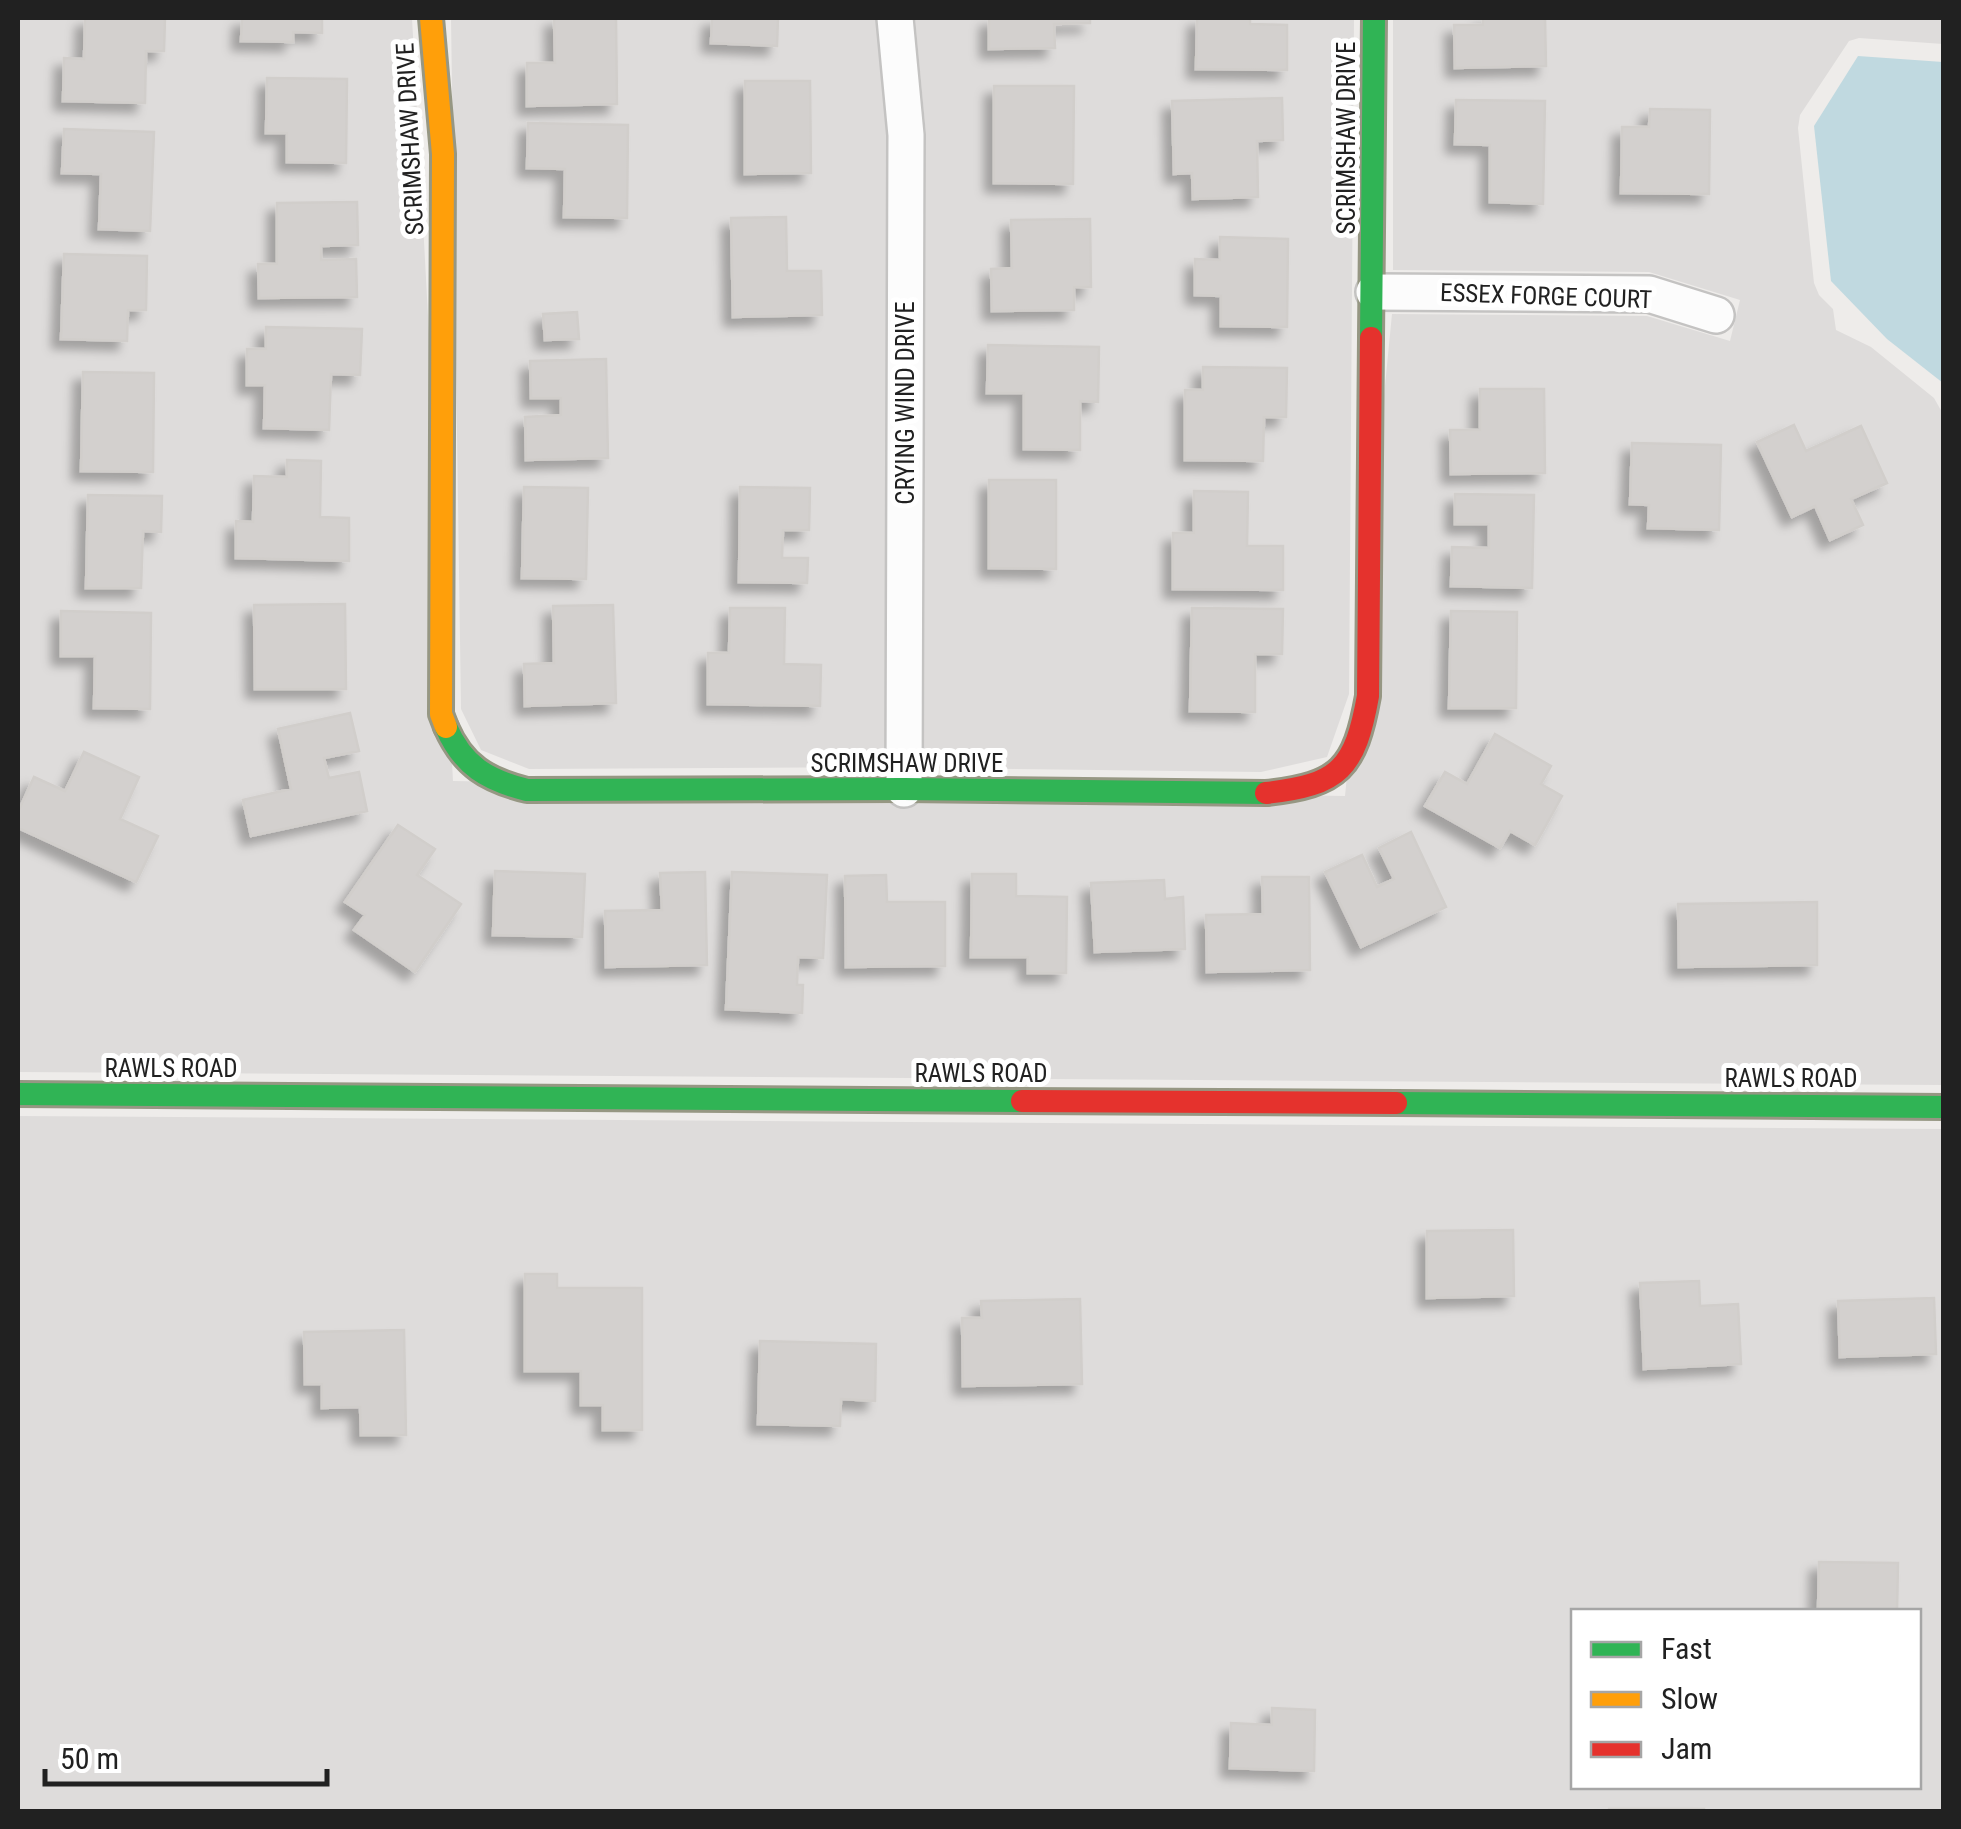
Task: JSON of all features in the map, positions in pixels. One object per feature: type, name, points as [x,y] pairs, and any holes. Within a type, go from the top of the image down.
[{"type":"street","name":"SCRIMSHAW DRIVE","points":[[431,18],[444,154],[441,714],[453,746],[468,768],[498,784],[527,790],[904,789],[1261,794],[1304,790],[1339,776],[1361,742],[1368,696],[1374,18]]},
{"type":"street","name":"CRYING WIND DRIVE","points":[[895,18],[906,135],[904,789]]},
{"type":"street","name":"ESSEX FORGE COURT","points":[[1374,292],[1649,294],[1716,315]]},
{"type":"street","name":"RAWLS ROAD","points":[[18,1094],[1944,1107]]},
{"type":"shaded area","points":[[18,18],[412,18],[453,781],[1345,796],[1392,314],[1647,316],[1730,341],[1740,300],[1649,272],[1393,270],[1393,18],[1943,18],[1943,44],[1859,38],[1849,41],[1800,115],[1798,128],[1814,283],[1819,295],[1833,309],[1836,330],[1871,347],[1934,398],[1943,414],[1943,1085],[18,1072]]},
{"type":"shaded area","points":[[451,18],[876,18],[887,136],[885,767],[529,769],[481,750],[461,709]]},
{"type":"shaded area","points":[[915,18],[1354,18],[1349,694],[1327,757],[1261,772],[924,768],[926,135]]},
{"type":"shaded area","points":[[18,1116],[1943,1129],[1943,1811],[18,1811]]},
{"type":"water","points":[[1858,56],[1943,62],[1943,383],[1887,339],[1831,281],[1814,126]]},
{"type":"building","points":[[85,18],[165,18],[164,51],[146,51],[145,103],[63,101],[64,58],[84,59]]},
{"type":"building","points":[[242,18],[322,18],[322,33],[293,32],[293,42],[241,41]]},
{"type":"building","points":[[554,18],[616,18],[617,104],[527,106],[527,63],[555,63]]},
{"type":"building","points":[[712,18],[778,18],[777,46],[711,43]]},
{"type":"building","points":[[989,18],[1090,18],[1090,23],[1054,24],[1055,48],[989,49]]},
{"type":"building","points":[[1197,18],[1250,18],[1250,24],[1287,25],[1287,70],[1196,69]]},
{"type":"building","points":[[1483,18],[1545,18],[1546,66],[1455,68],[1454,25],[1483,25]]},
{"type":"building","points":[[267,78],[347,79],[346,163],[287,162],[287,133],[266,133]]},
{"type":"building","points":[[745,81],[810,81],[811,173],[745,174]]},
{"type":"building","points":[[994,86],[1074,86],[1073,184],[994,183]]},
{"type":"building","points":[[1282,98],[1283,140],[1257,141],[1258,197],[1193,199],[1192,173],[1174,174],[1172,101]]},
{"type":"building","points":[[1456,100],[1545,101],[1543,204],[1490,202],[1490,145],[1455,144]]},
{"type":"building","points":[[1650,109],[1710,110],[1709,194],[1621,193],[1622,127],[1649,127]]},
{"type":"building","points":[[528,123],[628,125],[627,218],[564,217],[565,169],[527,168]]},
{"type":"building","points":[[64,129],[154,132],[150,231],[99,229],[101,174],[62,173]]},
{"type":"building","points":[[357,202],[358,245],[321,246],[321,260],[356,259],[357,297],[259,298],[258,264],[277,264],[277,203]]},
{"type":"building","points":[[786,217],[787,271],[821,271],[822,315],[733,317],[731,218]]},
{"type":"building","points":[[1090,219],[1091,287],[1074,287],[1074,310],[992,311],[991,269],[1012,268],[1011,220]]},
{"type":"building","points":[[1220,237],[1288,239],[1287,327],[1221,326],[1221,296],[1195,295],[1195,259],[1220,260]]},
{"type":"building","points":[[64,254],[147,256],[146,310],[128,310],[127,341],[61,339]]},
{"type":"building","points":[[577,312],[579,339],[545,340],[543,314]]},
{"type":"building","points":[[266,327],[362,329],[360,375],[331,374],[329,430],[264,428],[265,385],[247,385],[247,349],[266,349]]},
{"type":"building","points":[[988,345],[1099,347],[1098,402],[1080,401],[1080,450],[1024,449],[1024,393],[987,393]]},
{"type":"building","points":[[606,359],[608,458],[526,460],[525,417],[561,415],[561,398],[531,398],[530,361]]},
{"type":"building","points":[[1203,367],[1287,368],[1286,417],[1264,417],[1263,461],[1185,460],[1185,390],[1203,390]]},
{"type":"building","points":[[83,372],[154,373],[153,472],[81,471]]},
{"type":"building","points":[[1480,389],[1544,389],[1545,473],[1451,474],[1450,430],[1480,430]]},
{"type":"building","points":[[1794,425],[1806,451],[1861,426],[1887,483],[1851,499],[1863,525],[1830,540],[1815,506],[1792,517],[1757,442]]},
{"type":"building","points":[[1632,443],[1721,445],[1719,530],[1648,528],[1649,505],[1630,504]]},
{"type":"building","points":[[287,460],[321,461],[320,517],[349,518],[349,561],[236,558],[236,521],[253,522],[254,476],[287,477]]},
{"type":"building","points":[[989,480],[1056,480],[1056,569],[989,568]]},
{"type":"building","points":[[524,487],[588,488],[586,579],[522,578]]},
{"type":"building","points":[[740,487],[810,488],[809,530],[783,530],[782,558],[808,558],[807,583],[739,582]]},
{"type":"building","points":[[1194,491],[1248,492],[1247,546],[1283,546],[1283,590],[1173,589],[1173,533],[1194,533]]},
{"type":"building","points":[[1455,494],[1534,495],[1532,588],[1451,586],[1452,547],[1489,548],[1489,524],[1455,524]]},
{"type":"building","points":[[88,495],[162,496],[161,532],[143,531],[141,588],[86,588]]},
{"type":"building","points":[[345,604],[346,689],[255,689],[254,605]]},
{"type":"building","points":[[613,605],[616,703],[525,706],[524,664],[554,663],[553,606]]},
{"type":"building","points":[[730,608],[785,608],[784,664],[821,665],[820,706],[708,704],[708,653],[729,653]]},
{"type":"building","points":[[1192,608],[1283,609],[1282,654],[1255,654],[1255,712],[1190,711]]},
{"type":"building","points":[[61,611],[151,613],[150,709],[94,708],[95,656],[61,656]]},
{"type":"building","points":[[1451,611],[1517,612],[1516,708],[1449,708]]},
{"type":"building","points":[[350,713],[359,751],[324,758],[329,778],[359,772],[367,811],[251,836],[243,800],[291,789],[278,729]]},
{"type":"building","points":[[1495,734],[1551,766],[1541,784],[1562,796],[1535,845],[1510,831],[1500,848],[1425,806],[1445,772],[1467,784]]},
{"type":"building","points":[[84,752],[139,777],[120,819],[158,836],[136,882],[18,828],[18,812],[34,777],[65,791]]},
{"type":"building","points":[[398,825],[435,849],[417,875],[461,904],[415,972],[354,930],[365,915],[345,902]]},
{"type":"building","points":[[1411,832],[1446,907],[1361,947],[1325,872],[1362,855],[1377,887],[1394,879],[1379,848]]},
{"type":"building","points":[[495,871],[585,874],[582,937],[493,935]]},
{"type":"building","points":[[705,872],[707,965],[606,967],[605,911],[662,910],[660,873]]},
{"type":"building","points":[[732,872],[827,875],[823,958],[798,957],[802,1013],[726,1009]]},
{"type":"building","points":[[972,874],[1016,874],[1016,896],[1067,897],[1066,973],[1028,973],[1028,957],[971,957]]},
{"type":"building","points":[[886,875],[887,902],[945,902],[945,966],[846,967],[845,876]]},
{"type":"building","points":[[1262,877],[1309,877],[1310,970],[1207,972],[1206,915],[1263,914]]},
{"type":"building","points":[[1164,880],[1165,899],[1183,897],[1185,949],[1095,952],[1091,883]]},
{"type":"building","points":[[1817,902],[1817,965],[1679,967],[1678,904]]},
{"type":"building","points":[[1513,1230],[1514,1296],[1427,1298],[1427,1231]]},
{"type":"building","points":[[525,1274],[557,1274],[557,1288],[642,1288],[642,1430],[603,1430],[603,1405],[581,1405],[581,1371],[525,1371]]},
{"type":"building","points":[[1699,1281],[1700,1306],[1738,1304],[1741,1364],[1644,1369],[1640,1283]]},
{"type":"building","points":[[1934,1298],[1936,1354],[1840,1357],[1838,1301]]},
{"type":"building","points":[[1080,1299],[1082,1384],[963,1386],[962,1318],[982,1318],[981,1301]]},
{"type":"building","points":[[404,1330],[406,1435],[361,1435],[360,1407],[322,1408],[322,1384],[305,1384],[304,1332]]},
{"type":"building","points":[[760,1341],[876,1344],[875,1401],[841,1399],[840,1426],[758,1424]]},
{"type":"building","points":[[1819,1562],[1898,1563],[1897,1609],[1818,1609]]},
{"type":"building","points":[[1272,1708],[1315,1710],[1314,1771],[1230,1768],[1231,1723],[1272,1725]]},
{"type":"building","points":[[1704,1809],[1704,1812],[1609,1812]]},
{"type":"traffic: fast","points":[[1371,338],[1374,18]]},
{"type":"traffic: fast","points":[[446,727],[460,752],[478,769],[527,790],[1266,793]]},
{"type":"traffic: fast","points":[[18,1094],[1022,1101]]},
{"type":"traffic: fast","points":[[1396,1103],[1944,1107]]},
{"type":"traffic: slow","points":[[431,18],[443,154],[441,714],[446,727]]},
{"type":"traffic: jam","points":[[1266,793],[1311,785],[1340,769],[1350,756],[1363,721],[1368,696],[1371,338]]},
{"type":"traffic: jam","points":[[1022,1101],[1396,1103]]}]
